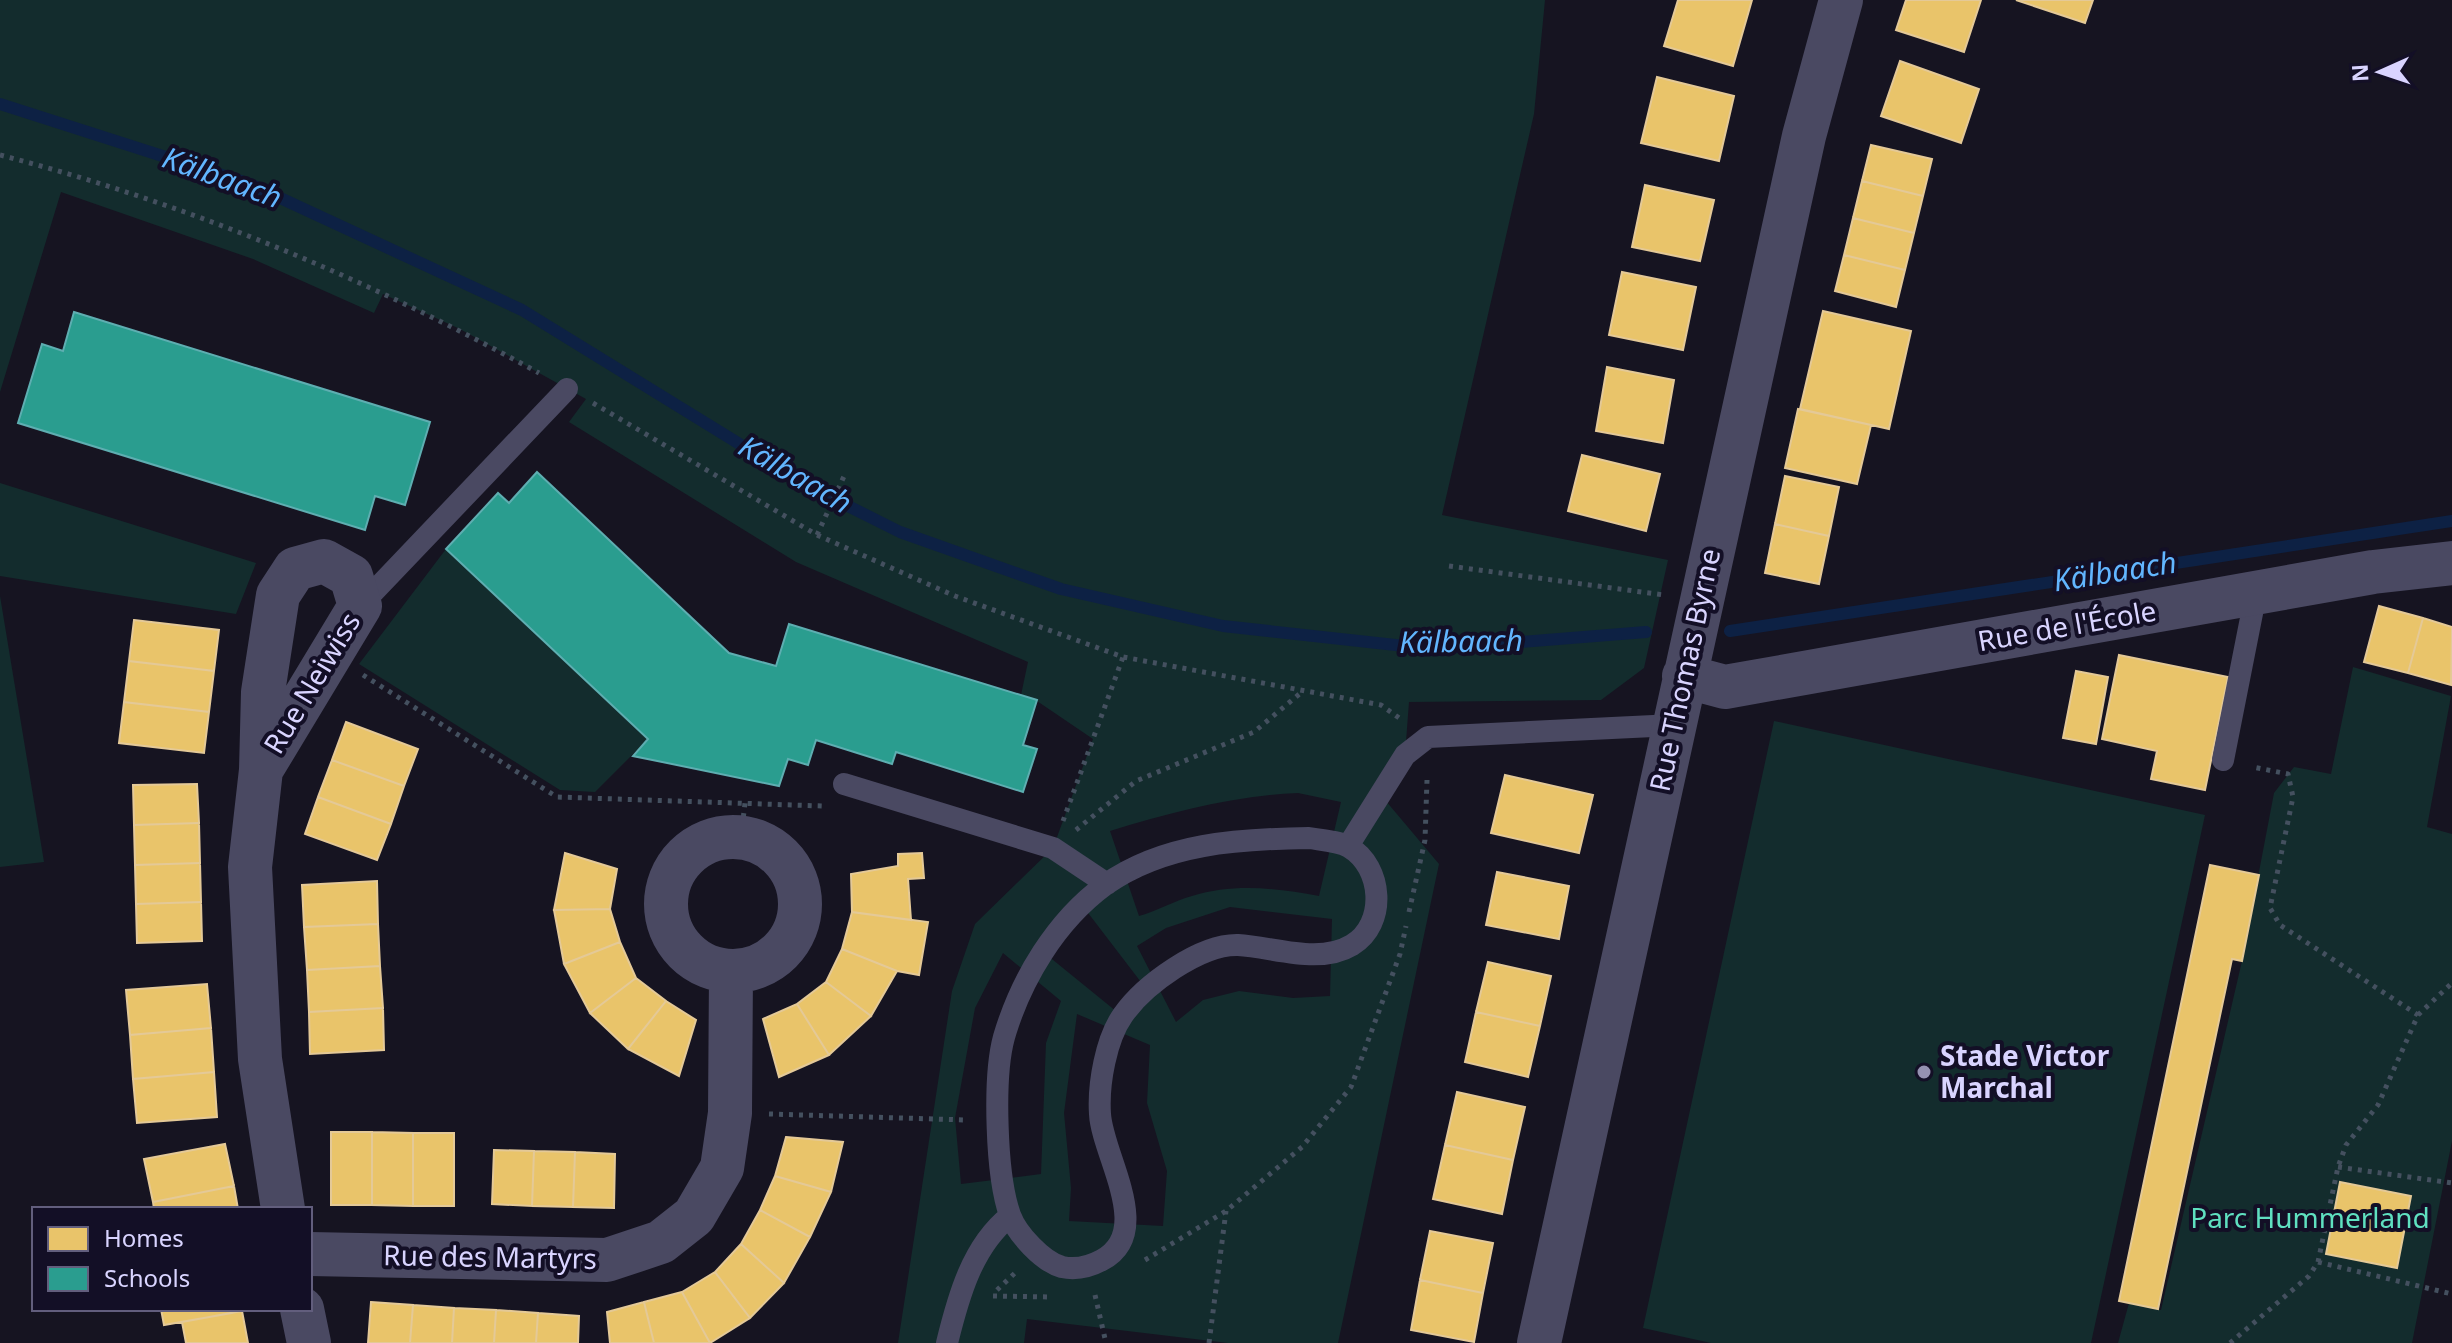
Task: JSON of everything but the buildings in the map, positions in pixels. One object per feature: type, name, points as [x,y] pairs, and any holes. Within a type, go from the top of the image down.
[{"type":"street","name":"Rue Thomas Byrne","points":[[1539,1343],[1804,136],[1841,0]]},
{"type":"street","name":"Rue Neiwiss","points":[[261,770],[360,606],[351,576],[324,561],[295,569],[278,595],[263,692],[261,770],[250,867],[260,1059],[283,1207]]},
{"type":"street","name":"Rue de l'École","points":[[1684,676],[1725,687],[2373,572],[2452,563]]},
{"type":"street","points":[[743,820],[763,844],[781,857],[794,876],[800,898],[798,920],[782,950],[754,968],[731,972],[700,962],[676,940],[667,920],[666,899],[671,877],[682,859],[699,845],[720,837],[743,820]]},
{"type":"street","name":"Rue des Martyrs","points":[[312,1254],[607,1260],[661,1242],[694,1216],[722,1168],[730,1113],[731,972]]},
{"type":"street","points":[[302,1311],[309,1343]]},
{"type":"lane","points":[[360,606],[567,389]]},
{"type":"lane","points":[[2223,760],[2256,593]]},
{"type":"lane","points":[[1348,846],[1405,755],[1428,737],[1674,725]]},
{"type":"lane","points":[[844,784],[1053,848],[1107,884]]},
{"type":"lane","points":[[1309,838],[1348,846],[1369,866],[1378,893],[1372,922],[1354,944],[1327,955],[1233,945],[1184,961],[1122,1016],[1104,1065],[1100,1116],[1117,1172],[1126,1223],[1120,1242],[1091,1277],[1061,1267],[1038,1252],[1010,1216],[996,1121],[1004,1038],[1041,951],[1081,904],[1107,884],[1149,861],[1199,846],[1309,838]]},
{"type":"lane","points":[[947,1343],[959,1295],[991,1231],[1010,1216]]},
{"type":"path","points":[[0,155],[66,172],[256,236],[460,329],[817,535],[955,596],[1123,657],[1381,705],[1428,737],[1425,840],[1403,939],[1351,1087],[1302,1147],[1226,1211],[1132,1267]]},
{"type":"path","points":[[817,535],[845,474]]},
{"type":"path","points":[[1449,566],[1612,585],[1700,602]]},
{"type":"path","points":[[331,655],[557,797],[743,820],[835,806],[844,784]]},
{"type":"path","points":[[1053,848],[1123,657]]},
{"type":"path","points":[[1053,848],[1136,781],[1254,732],[1303,691]]},
{"type":"path","points":[[2223,760],[2288,774],[2293,797],[2270,908],[2280,925],[2418,1015]]},
{"type":"path","points":[[2230,1343],[2309,1276],[2318,1262],[2338,1167],[2346,1145],[2378,1105],[2418,1015],[2452,983]]},
{"type":"path","points":[[730,1113],[996,1121]]},
{"type":"path","points":[[2338,1167],[2452,1183]]},
{"type":"path","points":[[1209,1343],[1226,1211]]},
{"type":"path","points":[[2318,1262],[2452,1294]]},
{"type":"path","points":[[959,1295],[1047,1298],[1091,1277],[1106,1343]]},
{"type":"green space","points":[[0,0],[1545,0],[1534,114],[1442,515],[1668,560],[1644,668],[1601,700],[1409,702],[1405,755],[1380,794],[1439,864],[1338,1343],[1228,1343],[1027,1319],[1024,1343],[898,1343],[952,991],[975,924],[1053,848],[1093,739],[1037,701],[1021,695],[1028,662],[796,562],[569,422],[586,399],[460,329],[383,294],[374,313],[253,259],[61,192],[0,392]],"holes":[[[1298,793],[1341,802],[1319,896],[1271,889],[1224,889],[1185,898],[1139,916],[1110,831],[1203,806]],[[1082,905],[1147,990],[1122,1016],[1042,951]],[[1230,907],[1332,919],[1330,996],[1293,998],[1239,991],[1203,1000],[1176,1022],[1137,946],[1166,928]],[[1003,953],[1061,1001],[1046,1043],[1041,1174],[961,1184],[955,1118],[975,1008]],[[1077,1014],[1150,1045],[1147,1103],[1167,1171],[1163,1226],[1069,1221],[1071,1188],[1064,1113]]]},
{"type":"green space","points":[[0,483],[256,563],[236,614],[0,576]]},
{"type":"green space","points":[[446,549],[648,739],[595,792],[560,790],[359,664]]},
{"type":"green space","points":[[0,596],[44,862],[0,867]]},
{"type":"green space","name":"Parc Hummerland","points":[[2353,667],[2451,696],[2427,827],[2452,834],[2452,1141],[2412,1343],[2118,1343],[2129,1303],[2161,1310],[2242,961],[2274,793],[2294,767],[2331,774]]},
{"type":"green space","name":"Stade Victor Marchal","points":[[1774,721],[2205,815],[2091,1343],[1711,1343],[1643,1328]]},
{"type":"waterway","name":"Kälbaach","points":[[0,104],[250,184],[522,310],[808,486],[900,532],[1061,589],[1223,626],[1432,649],[1646,632]]},
{"type":"waterway","name":"Kälbaach","points":[[1730,631],[2452,521]]},
{"type":"place","name":"Stade Victor Marchal","points":[[1924,1072]]}]
